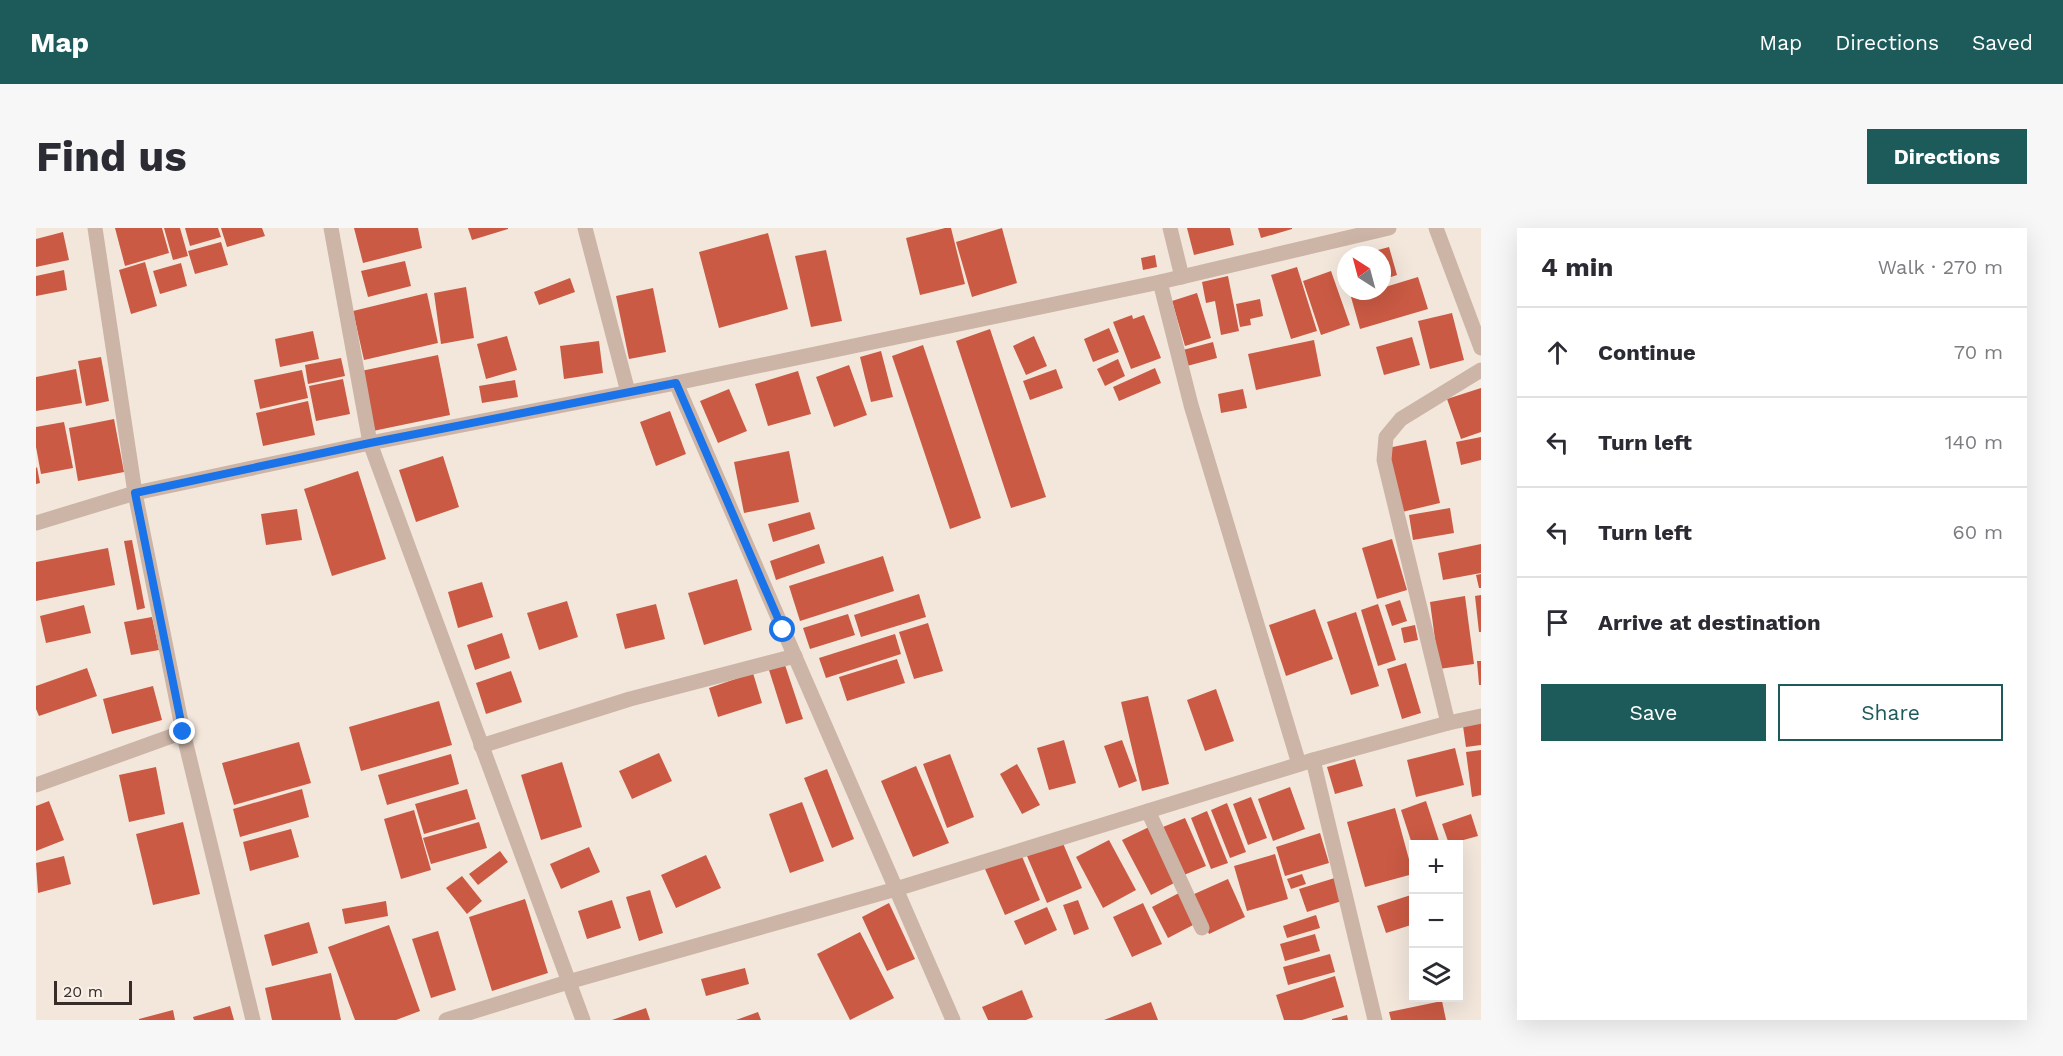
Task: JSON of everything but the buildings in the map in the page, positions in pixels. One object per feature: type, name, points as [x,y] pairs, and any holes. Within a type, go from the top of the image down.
[{"type":"street","points":[[95,228],[135,493],[183,732],[253,1020]]},
{"type":"street","points":[[331,228],[370,443],[583,1020]]},
{"type":"street","points":[[585,228],[628,392]]},
{"type":"street","points":[[1170,228],[1182,277]]},
{"type":"street","points":[[36,523],[135,493],[1160,282],[1389,228]]},
{"type":"street","points":[[1436,228],[1481,348]]},
{"type":"street","points":[[1160,282],[1191,405],[1306,762],[1375,1020]]},
{"type":"street","points":[[1448,723],[1384,460],[1386,437],[1401,419],[1481,370]]},
{"type":"street","points":[[676,383],[953,1020]]},
{"type":"street","points":[[481,746],[630,699],[795,656]]},
{"type":"street","points":[[446,1020],[568,981],[896,888],[1306,762],[1481,716]]},
{"type":"street","points":[[36,785],[183,732]]},
{"type":"street","points":[[1148,811],[1202,928]]},
{"type":"route","points":[[183,732],[135,493],[370,443],[676,383],[783,630]]}]
